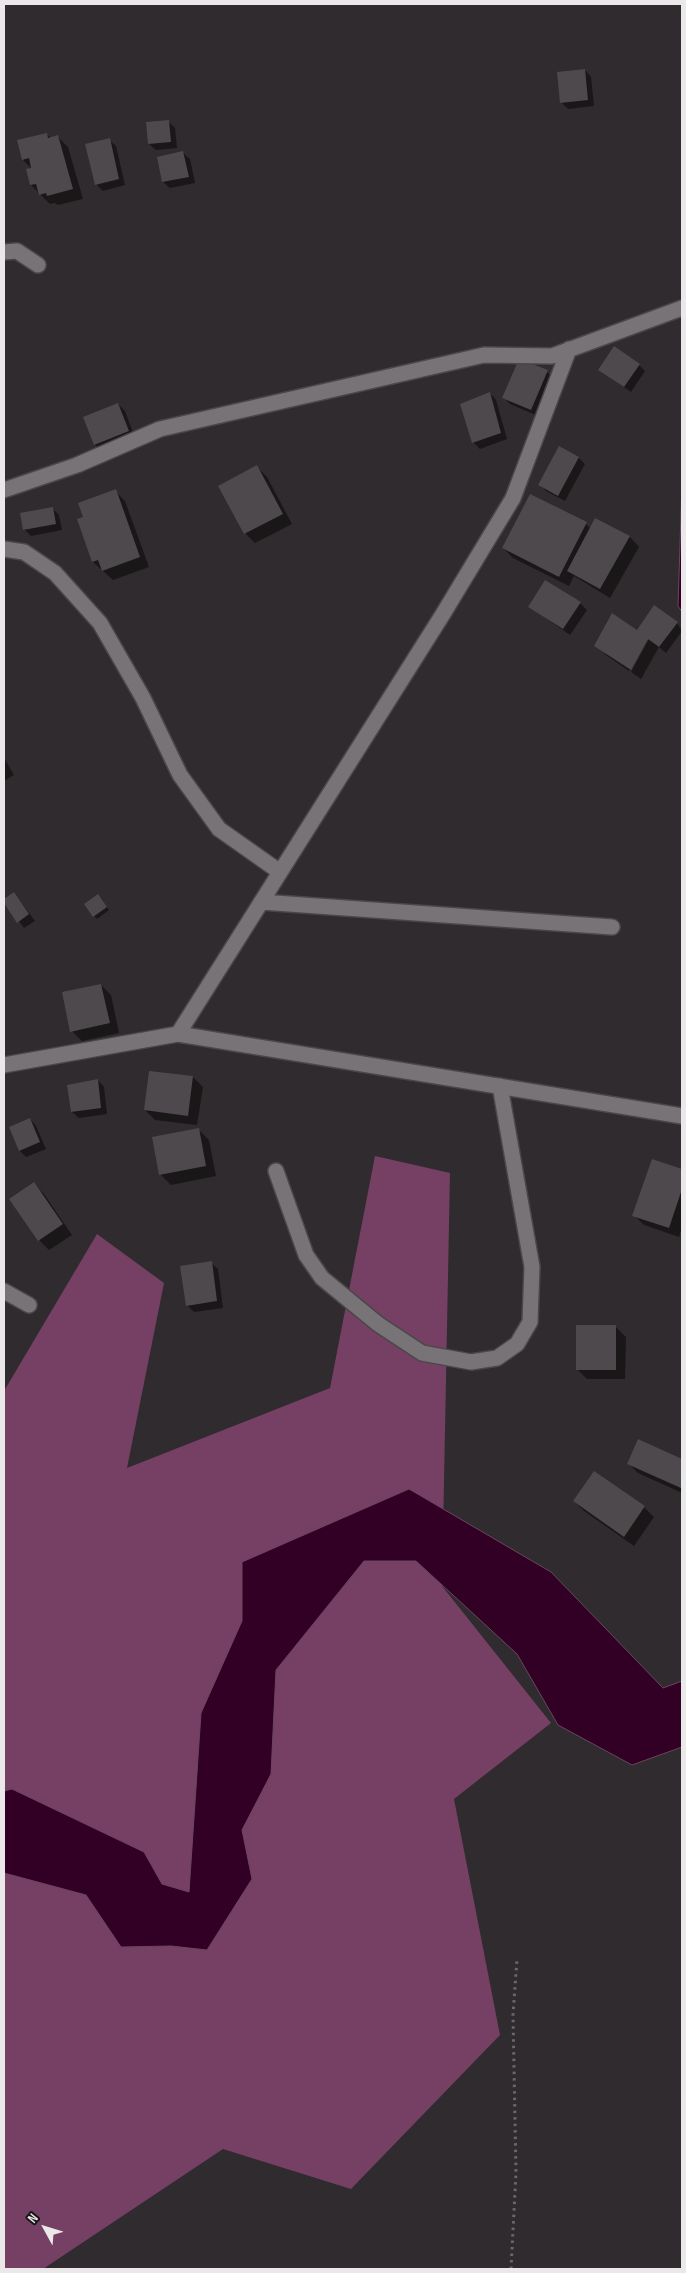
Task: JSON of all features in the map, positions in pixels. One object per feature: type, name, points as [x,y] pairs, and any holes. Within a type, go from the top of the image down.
[{"type":"street","points":[[4,252],[17,251],[38,265]]},
{"type":"street","points":[[4,490],[77,465],[160,430],[484,355],[552,356],[682,308]]},
{"type":"street","points":[[178,1034],[513,498],[569,349]]},
{"type":"street","points":[[4,549],[24,552],[55,573],[100,623],[143,698],[180,775],[219,829],[280,872]]},
{"type":"street","points":[[261,902],[612,927]]},
{"type":"street","points":[[4,1065],[178,1034],[682,1116]]},
{"type":"street","points":[[276,1170],[306,1255],[322,1278],[378,1324],[422,1353],[471,1362],[498,1358],[518,1344],[530,1322],[532,1267],[500,1086]]},
{"type":"street","points":[[4,1291],[29,1305]]},
{"type":"path","points":[[510,2269],[516,2173],[513,2015],[517,1959]]},
{"type":"shaded area","points":[[682,482],[682,612],[678,606]]},
{"type":"shaded area","points":[[375,1156],[450,1173],[442,1586],[551,1723],[454,1799],[500,2035],[351,2189],[223,2149],[43,2269],[4,2269],[4,1391],[97,1234],[164,1283],[127,1468],[330,1388]]},
{"type":"shaded area","points":[[409,1489],[551,1572],[663,1688],[682,1681],[682,1747],[632,1765],[558,1725],[517,1654],[416,1561],[364,1561],[276,1670],[271,1774],[242,1830],[252,1879],[207,1950],[171,1946],[121,1947],[86,1895],[4,1873],[4,1791],[12,1789],[144,1852],[162,1884],[189,1892],[201,1713],[242,1621],[242,1562]]},
{"type":"building","points":[[585,69],[588,100],[560,103],[557,72]]},
{"type":"building","points":[[169,120],[171,142],[148,144],[146,122]]},
{"type":"building","points":[[47,133],[48,138],[58,135],[73,189],[47,196],[46,193],[39,195],[36,184],[30,185],[26,169],[31,168],[29,158],[22,160],[17,140]]},
{"type":"building","points":[[110,138],[119,179],[95,185],[85,144]]},
{"type":"building","points":[[183,151],[189,177],[162,182],[157,157]]},
{"type":"building","points":[[614,346],[640,364],[624,387],[598,370]]},
{"type":"building","points":[[519,359],[548,370],[531,410],[502,398]]},
{"type":"building","points":[[490,392],[501,433],[472,443],[460,404]]},
{"type":"building","points":[[118,403],[129,431],[94,445],[83,417]]},
{"type":"building","points":[[559,446],[579,457],[558,496],[538,485]]},
{"type":"building","points":[[257,465],[283,514],[244,534],[218,486]]},
{"type":"building","points":[[116,489],[140,557],[102,571],[98,560],[92,562],[77,519],[83,517],[78,503]]},
{"type":"building","points":[[530,494],[587,522],[559,577],[502,548]]},
{"type":"building","points":[[53,507],[56,524],[23,530],[20,513]]},
{"type":"building","points":[[595,518],[630,536],[600,589],[567,571]]},
{"type":"building","points":[[545,580],[581,602],[563,629],[528,607]]},
{"type":"building","points":[[654,605],[678,622],[659,647],[648,639],[631,670],[594,646],[612,613],[637,630]]},
{"type":"building","points":[[14,892],[29,914],[17,923],[4,903],[4,899]]},
{"type":"building","points":[[98,894],[107,907],[93,917],[84,904]]},
{"type":"building","points":[[101,984],[110,1023],[70,1032],[62,992]]},
{"type":"building","points":[[149,1071],[193,1076],[188,1116],[144,1110]]},
{"type":"building","points":[[98,1079],[101,1108],[71,1112],[67,1085]]},
{"type":"building","points":[[30,1118],[40,1142],[19,1151],[9,1127]]},
{"type":"building","points":[[199,1128],[206,1166],[159,1175],[152,1137]]},
{"type":"building","points":[[652,1159],[682,1169],[682,1189],[669,1228],[632,1216]]},
{"type":"building","points":[[34,1182],[63,1224],[38,1241],[9,1199]]},
{"type":"building","points":[[212,1261],[217,1301],[186,1306],[180,1266]]},
{"type":"building","points":[[576,1325],[616,1325],[616,1370],[576,1370]]},
{"type":"building","points":[[638,1439],[682,1459],[681,1488],[627,1464]]},
{"type":"building","points":[[594,1471],[645,1506],[624,1537],[573,1501]]}]
